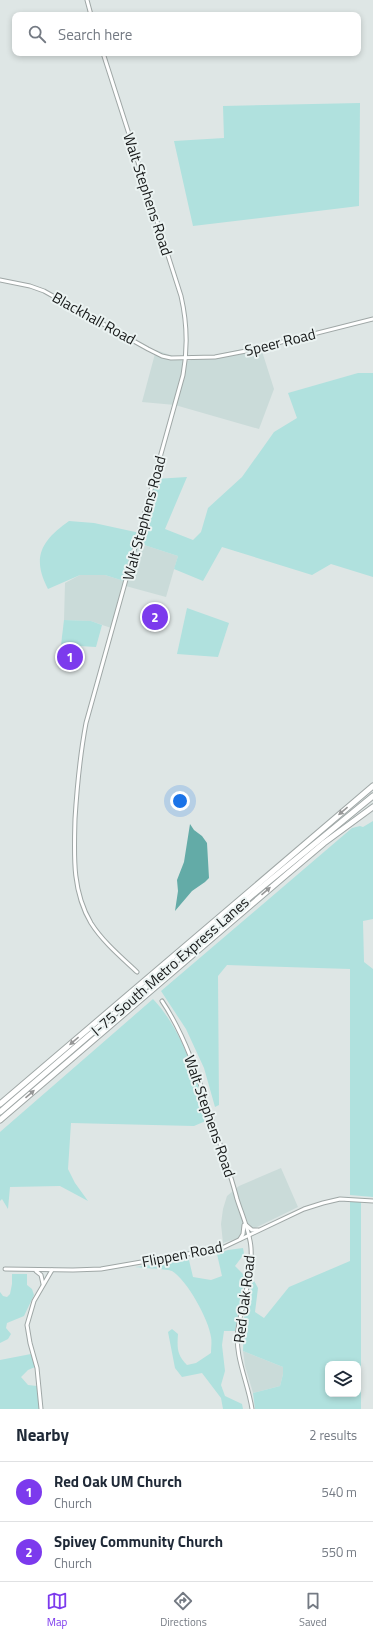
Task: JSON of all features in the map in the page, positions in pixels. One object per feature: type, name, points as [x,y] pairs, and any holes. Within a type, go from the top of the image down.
[{"type":"highway","points":[[0,1104],[373,786]]},
{"type":"highway","name":"I-75 South Metro Express Lanes","points":[[0,1112],[256,892],[373,796]]},
{"type":"highway","name":"I-75 South Metro Express Lanes","points":[[340,823],[373,800]]},
{"type":"highway","points":[[0,1120],[291,870],[324,843],[373,807]]},
{"type":"street","points":[[87,0],[90,12]]},
{"type":"street","name":"Walt Stephens Road","points":[[104,56],[181,296],[185,313],[187,340],[184,374],[86,723],[77,779],[74,863],[79,893],[91,923],[112,949],[137,972]]},
{"type":"street","name":"Blackhall Road","points":[[0,280],[30,286],[44,291],[162,356],[186,358]]},
{"type":"street","name":"Speer Road","points":[[186,358],[205,358],[230,354],[373,319]]},
{"type":"street","name":"Walt Stephens Road","points":[[162,1001],[177,1026],[194,1064],[229,1167],[248,1236]]},
{"type":"street","name":"Flippen Road","points":[[5,1269],[81,1270],[123,1266],[222,1248],[304,1209],[340,1199],[373,1201]]},
{"type":"street","points":[[244,1222],[251,1229],[261,1230]]},
{"type":"street","points":[[239,1240],[243,1234],[244,1222]]},
{"type":"street","name":"Red Oak Road","points":[[248,1236],[251,1248],[250,1264],[238,1330],[237,1353],[246,1379],[252,1409]]},
{"type":"street","points":[[32,1270],[41,1275],[43,1286]]},
{"type":"street","points":[[41,1409],[39,1378],[27,1332],[27,1325],[34,1301],[52,1270]]},
{"type":"shaded area","points":[[360,103],[359,206],[193,226],[174,141],[224,138],[223,106]]},
{"type":"shaded area","points":[[260,345],[274,389],[259,429],[175,405],[142,402],[156,350],[187,361]]},
{"type":"shaded area","points":[[358,373],[373,373],[373,577],[331,564],[312,575],[222,547],[203,581],[174,569],[178,556],[138,543],[127,582],[105,575],[80,575],[48,589],[40,568],[42,550],[52,535],[69,521],[94,523],[140,533],[155,479],[187,477],[165,529],[193,540],[201,532],[208,508],[242,477],[274,432],[297,418],[288,393]]},
{"type":"shaded area","points":[[138,543],[178,556],[166,597],[122,585],[111,628],[91,621],[64,620],[65,583],[80,575],[105,575],[127,582]]},
{"type":"shaded area","points":[[187,608],[229,623],[218,657],[177,654]]},
{"type":"shaded area","points":[[64,620],[91,621],[102,625],[96,647],[61,645]]},
{"type":"shaded area","points":[[373,821],[373,919],[363,921],[364,962],[373,969],[373,1197],[350,1195],[350,969],[227,965],[218,976],[219,1105],[215,1107],[204,1068],[186,1029],[161,991],[352,828],[360,826],[363,827]]},
{"type":"shaded area","points":[[190,824],[207,843],[209,878],[192,891],[175,911],[178,891],[177,880],[184,862]]},
{"type":"shaded area","points":[[153,999],[163,1011],[181,1040],[194,1072],[208,1120],[194,1126],[71,1123],[68,1169],[75,1183],[88,1201],[60,1186],[10,1187],[8,1209],[2,1199],[0,1201],[0,1132]]},
{"type":"shaded area","points":[[281,1168],[298,1207],[253,1229],[241,1237],[223,1243],[221,1224],[227,1196],[239,1186]]},
{"type":"shaded area","points":[[350,1200],[361,1200],[361,1361],[325,1361],[325,1397],[361,1397],[361,1409],[255,1409],[253,1393],[280,1386],[283,1367],[243,1351],[244,1318],[253,1279],[258,1288],[255,1312],[264,1318],[289,1287],[350,1261]]},
{"type":"shaded area","points":[[243,1248],[244,1254],[235,1266],[245,1276],[235,1331],[224,1331],[222,1345],[225,1371],[221,1385],[225,1396],[242,1404],[243,1409],[223,1409],[221,1398],[202,1373],[182,1377],[175,1368],[168,1332],[172,1329],[178,1334],[178,1351],[181,1358],[187,1365],[196,1363],[211,1353],[211,1339],[206,1321],[190,1291],[172,1271],[135,1267],[189,1260],[193,1277],[211,1280],[222,1276],[217,1254],[228,1250]]},
{"type":"shaded area","points":[[12,1274],[27,1274],[27,1285],[32,1289],[34,1295],[24,1316],[7,1323],[6,1328],[11,1334],[8,1339],[0,1343],[0,1292],[3,1296],[7,1297],[10,1294]]},
{"type":"shaded area","points":[[243,1351],[283,1367],[280,1386],[253,1393],[245,1366]]},
{"type":"shaded area","points":[[31,1354],[35,1367],[28,1370],[21,1377],[28,1385],[37,1386],[40,1409],[0,1409],[0,1360]]},
{"type":"place","name":"Spivey Community Church","points":[[155,617]]},
{"type":"place","name":"Red Oak UM Church","points":[[70,657]]}]
